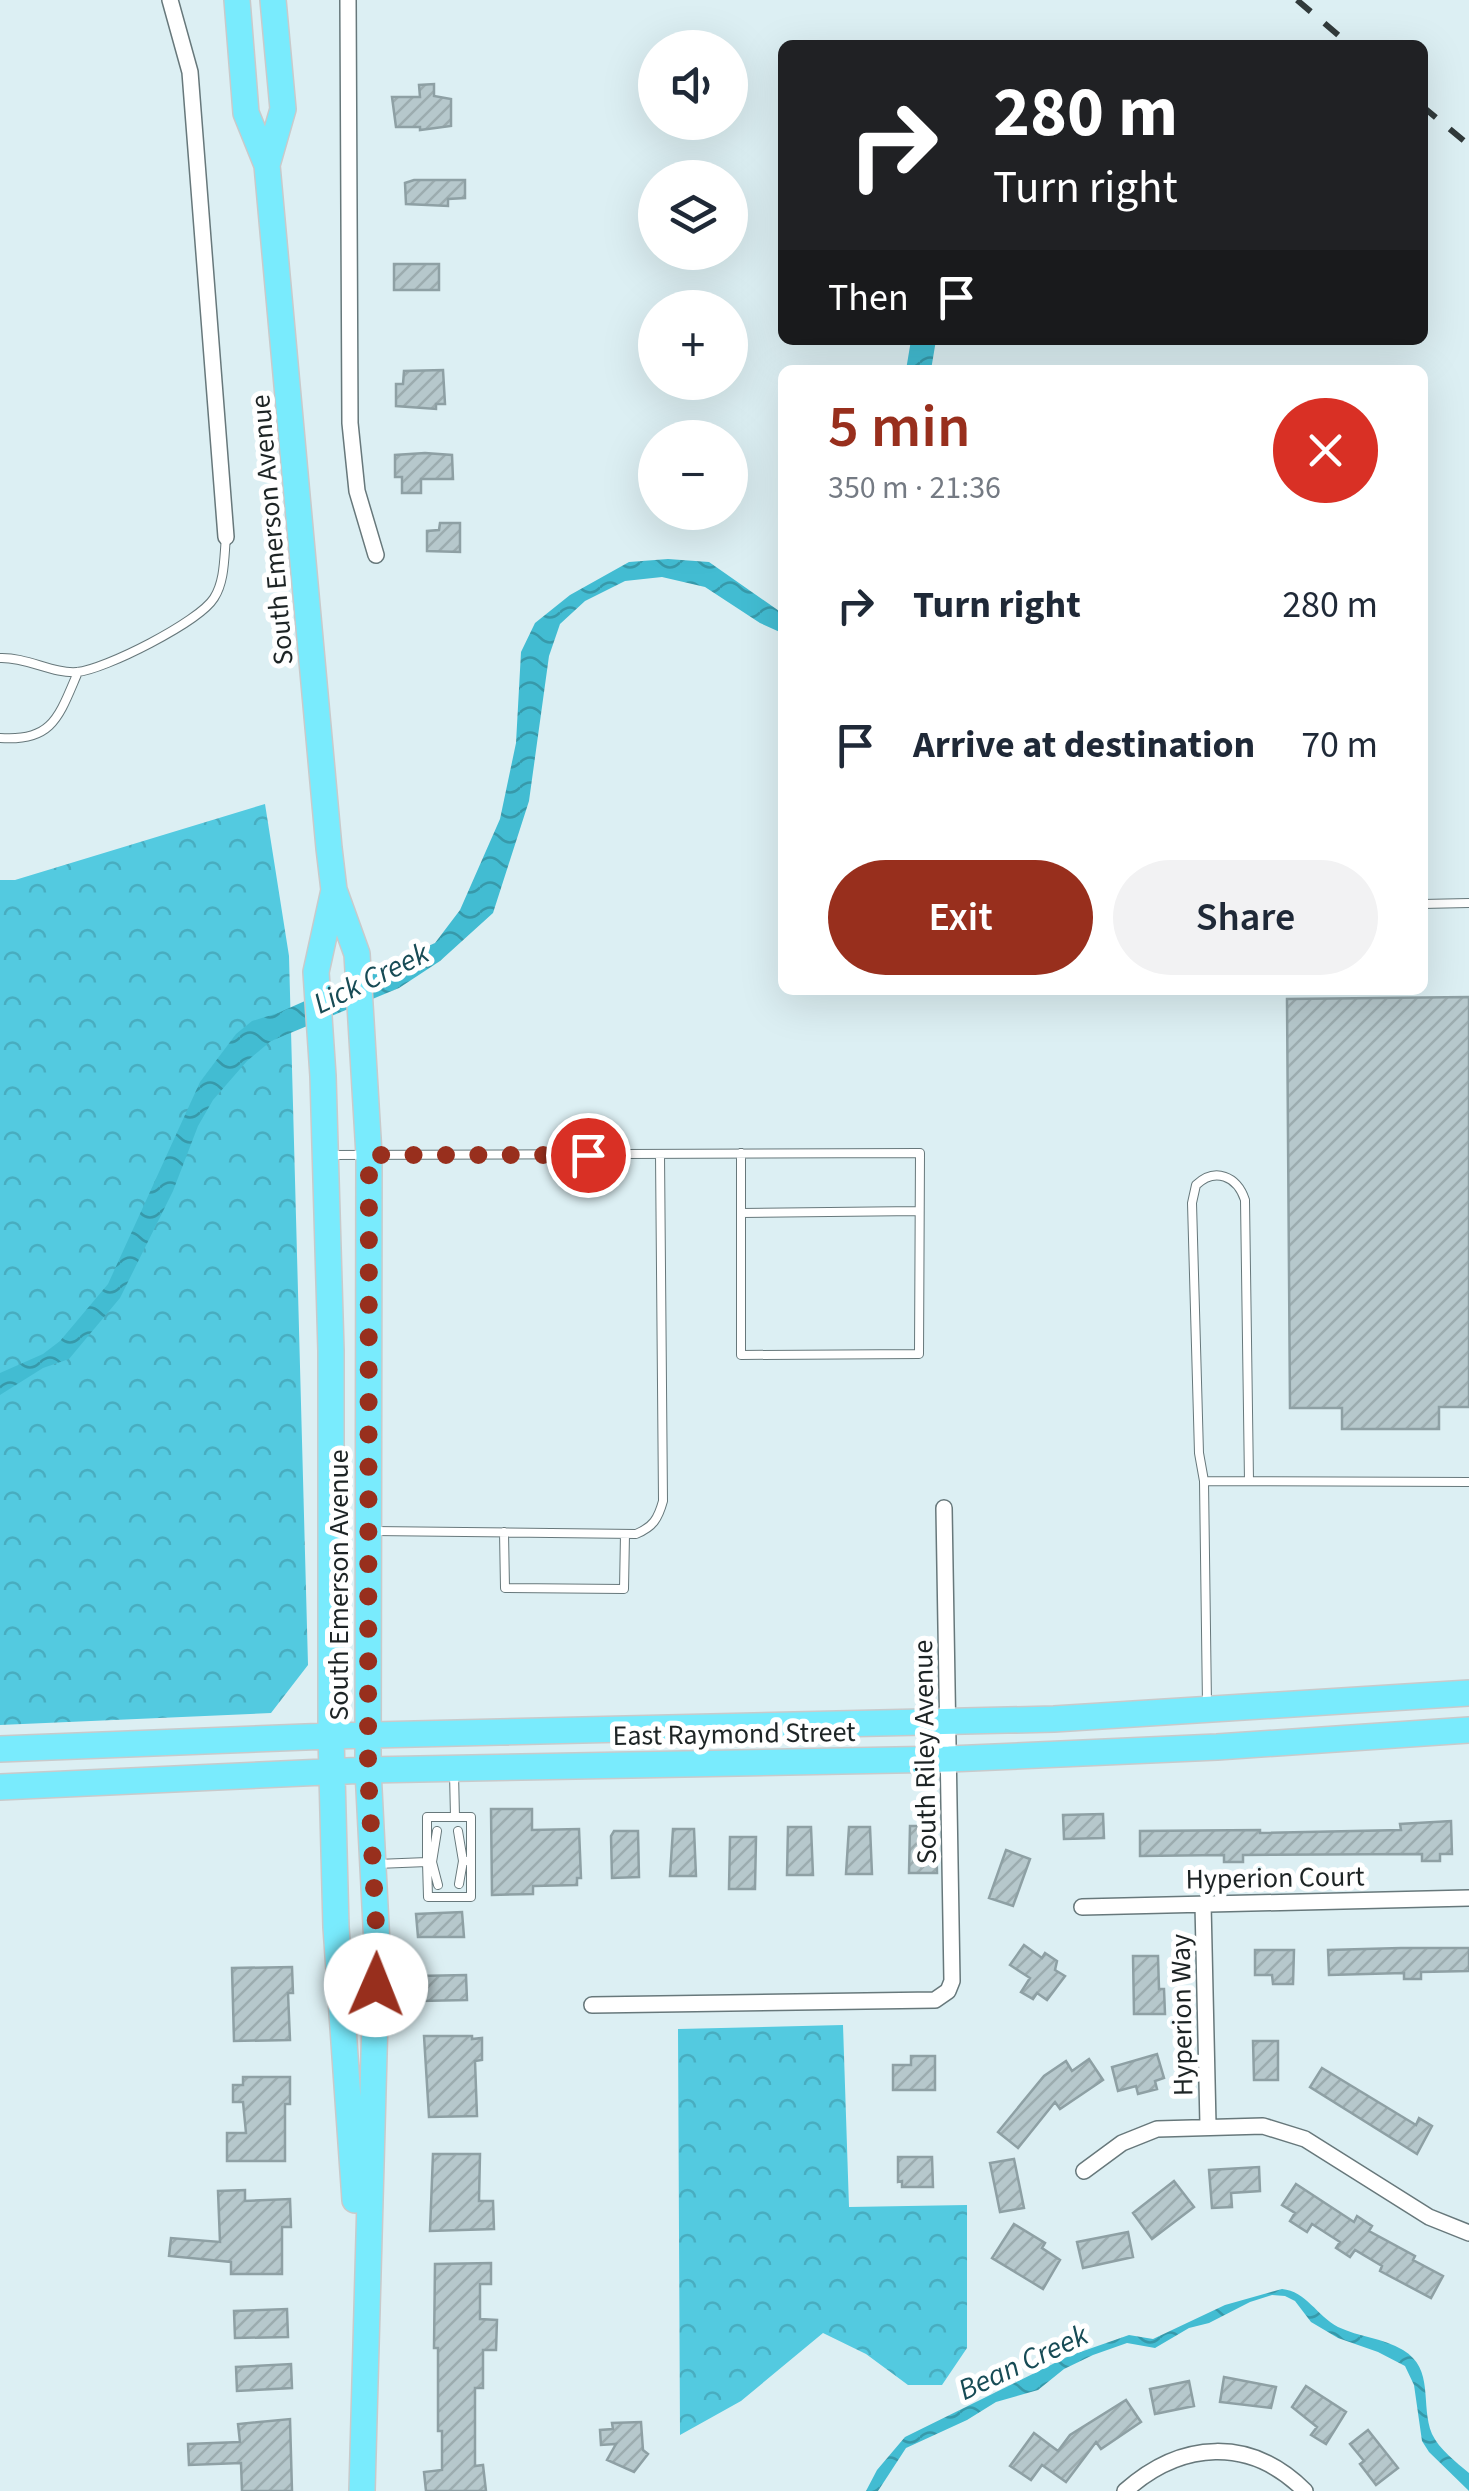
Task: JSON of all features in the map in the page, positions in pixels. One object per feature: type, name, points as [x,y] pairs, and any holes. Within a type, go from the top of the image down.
[{"type":"main road","name":"South Emerson Avenue","points":[[237,0],[246,113],[268,165],[334,890],[357,954],[363,1032],[369,1155],[368,1770],[377,1945],[362,2491]]},
{"type":"main road","name":"South Emerson Avenue","points":[[268,165],[283,109],[273,0]]},
{"type":"main road","name":"South Emerson Avenue","points":[[334,890],[316,972],[331,1352],[331,1736],[336,1927],[365,2344]]},
{"type":"main road","name":"East Raymond Street","points":[[0,1748],[948,1722],[1469,1693]]},
{"type":"main road","name":"East Raymond Street","points":[[0,1787],[332,1771],[950,1759],[1469,1730]]},
{"type":"street","name":"South Emerson Avenue","points":[[170,0],[190,72],[226,537]]},
{"type":"street","points":[[348,0],[350,423],[357,491],[376,555]]},
{"type":"street","name":"South Riley Avenue","points":[[592,2005],[934,2000],[945,1994],[952,1981],[944,1508]]},
{"type":"street","name":"Hyperion Court","points":[[1082,1907],[1469,1898]]},
{"type":"street","name":"Hyperion Way","points":[[1204,1904],[1208,2125]]},
{"type":"street","points":[[1084,2171],[1139,2135],[1172,2126],[1250,2124],[1288,2132],[1311,2142],[1429,2217],[1469,2233]]},
{"type":"street","points":[[1125,2491],[1164,2463],[1187,2454],[1213,2451],[1266,2463],[1281,2470],[1304,2491]]},
{"type":"lane","points":[[0,658],[78,672],[152,642],[214,599],[223,574],[226,537]]},
{"type":"lane","points":[[0,738],[27,740],[44,732],[62,708],[78,672]]},
{"type":"lane","points":[[1428,904],[1469,903]]},
{"type":"lane","points":[[324,1155],[740,1153],[920,1153],[919,1354],[740,1355],[740,1153]]},
{"type":"lane","points":[[369,1530],[625,1534],[649,1529],[658,1519],[662,1502],[660,1154]]},
{"type":"lane","points":[[1207,1710],[1204,1481],[1199,1453],[1192,1203],[1196,1185],[1219,1174],[1236,1184],[1246,1200],[1249,1482]]},
{"type":"lane","points":[[740,1213],[919,1211]]},
{"type":"lane","points":[[1204,1481],[1469,1482]]},
{"type":"lane","points":[[504,1532],[504,1588],[624,1589],[625,1534]]},
{"type":"lane","points":[[454,1768],[455,1817]]},
{"type":"lane","points":[[438,1885],[426,1817],[470,1817],[460,1884]]},
{"type":"lane","points":[[438,1831],[428,1897],[472,1897],[458,1831]]},
{"type":"lane","points":[[433,1864],[438,1850]]},
{"type":"lane","points":[[458,1850],[464,1864]]},
{"type":"lane","points":[[373,1864],[433,1864]]},
{"type":"green space","points":[[265,804],[289,956],[308,1665],[271,1713],[0,1725],[0,880],[15,880]]},
{"type":"green space","points":[[843,2025],[849,2207],[967,2205],[967,2348],[942,2385],[908,2385],[866,2354],[823,2333],[741,2401],[680,2435],[678,2029]]},
{"type":"water","points":[[910,345],[935,345],[932,365],[907,365]]},
{"type":"water","name":"Lick Creek","points":[[629,562],[709,562],[778,610],[778,631],[705,587],[662,577],[625,581],[585,601],[560,624],[549,656],[529,801],[493,913],[440,961],[399,988],[271,1041],[247,1061],[213,1100],[198,1126],[173,1191],[120,1298],[69,1359],[43,1368],[0,1395],[0,1373],[43,1354],[60,1341],[108,1284],[200,1082],[236,1034],[252,1021],[435,943],[460,910],[500,819],[516,743],[521,652],[535,623],[570,595]]},
{"type":"water","points":[[1282,2289],[1298,2294],[1338,2327],[1395,2346],[1413,2358],[1423,2377],[1432,2434],[1443,2450],[1469,2473],[1469,2491],[1422,2441],[1414,2385],[1405,2366],[1338,2338],[1311,2322],[1295,2301],[1272,2295],[1189,2328],[1155,2348],[1127,2343],[1064,2369],[1038,2390],[996,2402],[906,2448],[878,2491],[866,2491],[877,2470],[905,2437],[1069,2356],[1129,2335],[1153,2339],[1225,2305]]},
{"type":"building","points":[[434,84],[434,96],[451,99],[451,126],[420,130],[396,127],[392,97],[420,97],[419,85]]},
{"type":"building","points":[[465,180],[465,198],[448,199],[448,206],[406,204],[405,183]]},
{"type":"building","points":[[394,264],[439,264],[439,290],[394,290]]},
{"type":"building","points":[[443,370],[445,404],[436,404],[436,409],[396,406],[396,384],[403,384],[404,371]]},
{"type":"building","points":[[395,455],[452,455],[453,479],[421,479],[421,493],[402,493],[402,477],[395,477]]},
{"type":"building","points":[[440,523],[460,523],[460,552],[427,551],[427,531],[439,530]]},
{"type":"building","points":[[1469,997],[1469,1407],[1439,1407],[1439,1429],[1342,1429],[1342,1408],[1290,1408],[1287,999]]},
{"type":"building","points":[[491,1809],[532,1809],[532,1830],[579,1829],[581,1878],[577,1878],[577,1885],[533,1886],[533,1894],[492,1895]]},
{"type":"building","points":[[1103,1814],[1104,1838],[1064,1839],[1063,1815]]},
{"type":"building","points":[[1451,1821],[1452,1854],[1440,1854],[1440,1861],[1422,1861],[1422,1854],[1243,1855],[1243,1862],[1224,1862],[1224,1855],[1140,1856],[1140,1831],[1401,1830],[1400,1824]]},
{"type":"building","points":[[910,1826],[933,1826],[937,1873],[909,1873]]},
{"type":"building","points":[[788,1827],[811,1827],[813,1875],[787,1875]]},
{"type":"building","points":[[849,1827],[870,1827],[872,1874],[846,1874]]},
{"type":"building","points":[[673,1829],[694,1829],[696,1876],[670,1876]]},
{"type":"building","points":[[614,1831],[638,1831],[639,1877],[612,1878]]},
{"type":"building","points":[[730,1837],[756,1837],[755,1889],[729,1889]]},
{"type":"building","points":[[1006,1850],[1030,1859],[1013,1906],[989,1898]]},
{"type":"building","points":[[462,1912],[464,1937],[418,1937],[416,1914]]},
{"type":"building","points":[[1024,1945],[1042,1958],[1045,1953],[1057,1961],[1055,1970],[1065,1976],[1047,2000],[1037,1993],[1033,1999],[1021,1992],[1030,1978],[1010,1965]]},
{"type":"building","points":[[1469,1948],[1469,1971],[1421,1972],[1421,1979],[1404,1979],[1404,1973],[1329,1975],[1328,1950]]},
{"type":"building","points":[[1255,1950],[1294,1950],[1293,1984],[1273,1984],[1272,1975],[1255,1975]]},
{"type":"building","points":[[1133,1956],[1158,1956],[1165,2014],[1134,2014]]},
{"type":"building","points":[[292,1967],[293,1993],[288,1993],[290,2040],[234,2041],[232,1968]]},
{"type":"building","points":[[466,1975],[467,2000],[420,2001],[419,1976]]},
{"type":"building","points":[[424,2036],[482,2038],[482,2060],[475,2061],[477,2116],[429,2117]]},
{"type":"building","points":[[1253,2041],[1278,2041],[1278,2080],[1254,2080]]},
{"type":"building","points":[[1157,2054],[1164,2078],[1155,2081],[1157,2089],[1138,2094],[1136,2086],[1118,2091],[1112,2067]]},
{"type":"building","points":[[911,2056],[935,2056],[935,2090],[893,2090],[893,2065],[911,2065]]},
{"type":"building","points":[[1089,2059],[1103,2080],[1060,2109],[1055,2102],[1018,2148],[998,2132],[1044,2076],[1066,2061],[1072,2071]]},
{"type":"building","points":[[1322,2068],[1416,2125],[1419,2118],[1432,2126],[1417,2154],[1310,2087]]},
{"type":"building","points":[[243,2077],[290,2077],[290,2104],[285,2104],[285,2161],[227,2161],[227,2133],[246,2133],[243,2102],[233,2102],[233,2085],[243,2085]]},
{"type":"building","points":[[433,2154],[480,2154],[479,2201],[493,2201],[494,2229],[430,2231]]},
{"type":"building","points":[[898,2157],[932,2157],[933,2187],[902,2187],[902,2181],[898,2182]]},
{"type":"building","points":[[1014,2159],[1024,2208],[1000,2212],[990,2163]]},
{"type":"building","points":[[1259,2167],[1260,2191],[1231,2193],[1232,2207],[1212,2208],[1209,2170]]},
{"type":"building","points":[[1174,2181],[1194,2207],[1152,2239],[1133,2213]]},
{"type":"building","points":[[1296,2184],[1354,2222],[1357,2216],[1372,2226],[1369,2231],[1443,2276],[1431,2298],[1380,2271],[1382,2266],[1355,2250],[1350,2257],[1336,2248],[1340,2242],[1312,2224],[1307,2232],[1290,2221],[1295,2213],[1282,2205]]},
{"type":"building","points":[[245,2190],[245,2201],[290,2199],[291,2227],[282,2227],[282,2274],[231,2274],[231,2262],[169,2256],[171,2238],[220,2242],[218,2191]]},
{"type":"building","points":[[1014,2224],[1045,2243],[1042,2248],[1060,2260],[1043,2289],[992,2258]]},
{"type":"building","points":[[1128,2232],[1133,2257],[1083,2268],[1077,2242]]},
{"type":"building","points":[[491,2263],[491,2284],[480,2284],[480,2319],[497,2320],[496,2350],[483,2350],[483,2388],[475,2388],[475,2466],[483,2465],[486,2491],[426,2491],[424,2472],[442,2470],[438,2348],[434,2348],[435,2264]]},
{"type":"building","points":[[287,2309],[288,2337],[235,2338],[234,2311]]},
{"type":"building","points":[[291,2364],[292,2388],[237,2391],[236,2367]]},
{"type":"building","points":[[1224,2377],[1276,2387],[1271,2408],[1220,2402]]},
{"type":"building","points":[[1189,2381],[1194,2406],[1155,2414],[1150,2389]]},
{"type":"building","points":[[1306,2386],[1346,2412],[1326,2444],[1311,2435],[1317,2427],[1292,2407]]},
{"type":"building","points":[[1126,2400],[1141,2422],[1101,2449],[1096,2442],[1066,2482],[1042,2465],[1031,2480],[1010,2466],[1034,2433],[1058,2451],[1070,2435]]},
{"type":"building","points":[[290,2419],[292,2491],[242,2491],[241,2463],[189,2465],[188,2444],[240,2442],[238,2424]]},
{"type":"building","points":[[641,2422],[643,2450],[648,2454],[634,2472],[607,2460],[616,2444],[601,2445],[600,2430],[613,2429],[612,2423]]},
{"type":"building","points":[[1368,2430],[1398,2468],[1376,2485],[1350,2444]]},
{"type":"railway","points":[[1297,0],[1344,40]]},
{"type":"railway","points":[[1428,111],[1469,145]]},
{"type":"route","points":[[376,1985],[368,1770],[369,1155],[588,1155]]},
{"type":"water label","name":"Bean Creek","points":[[1023,2362]]}]
